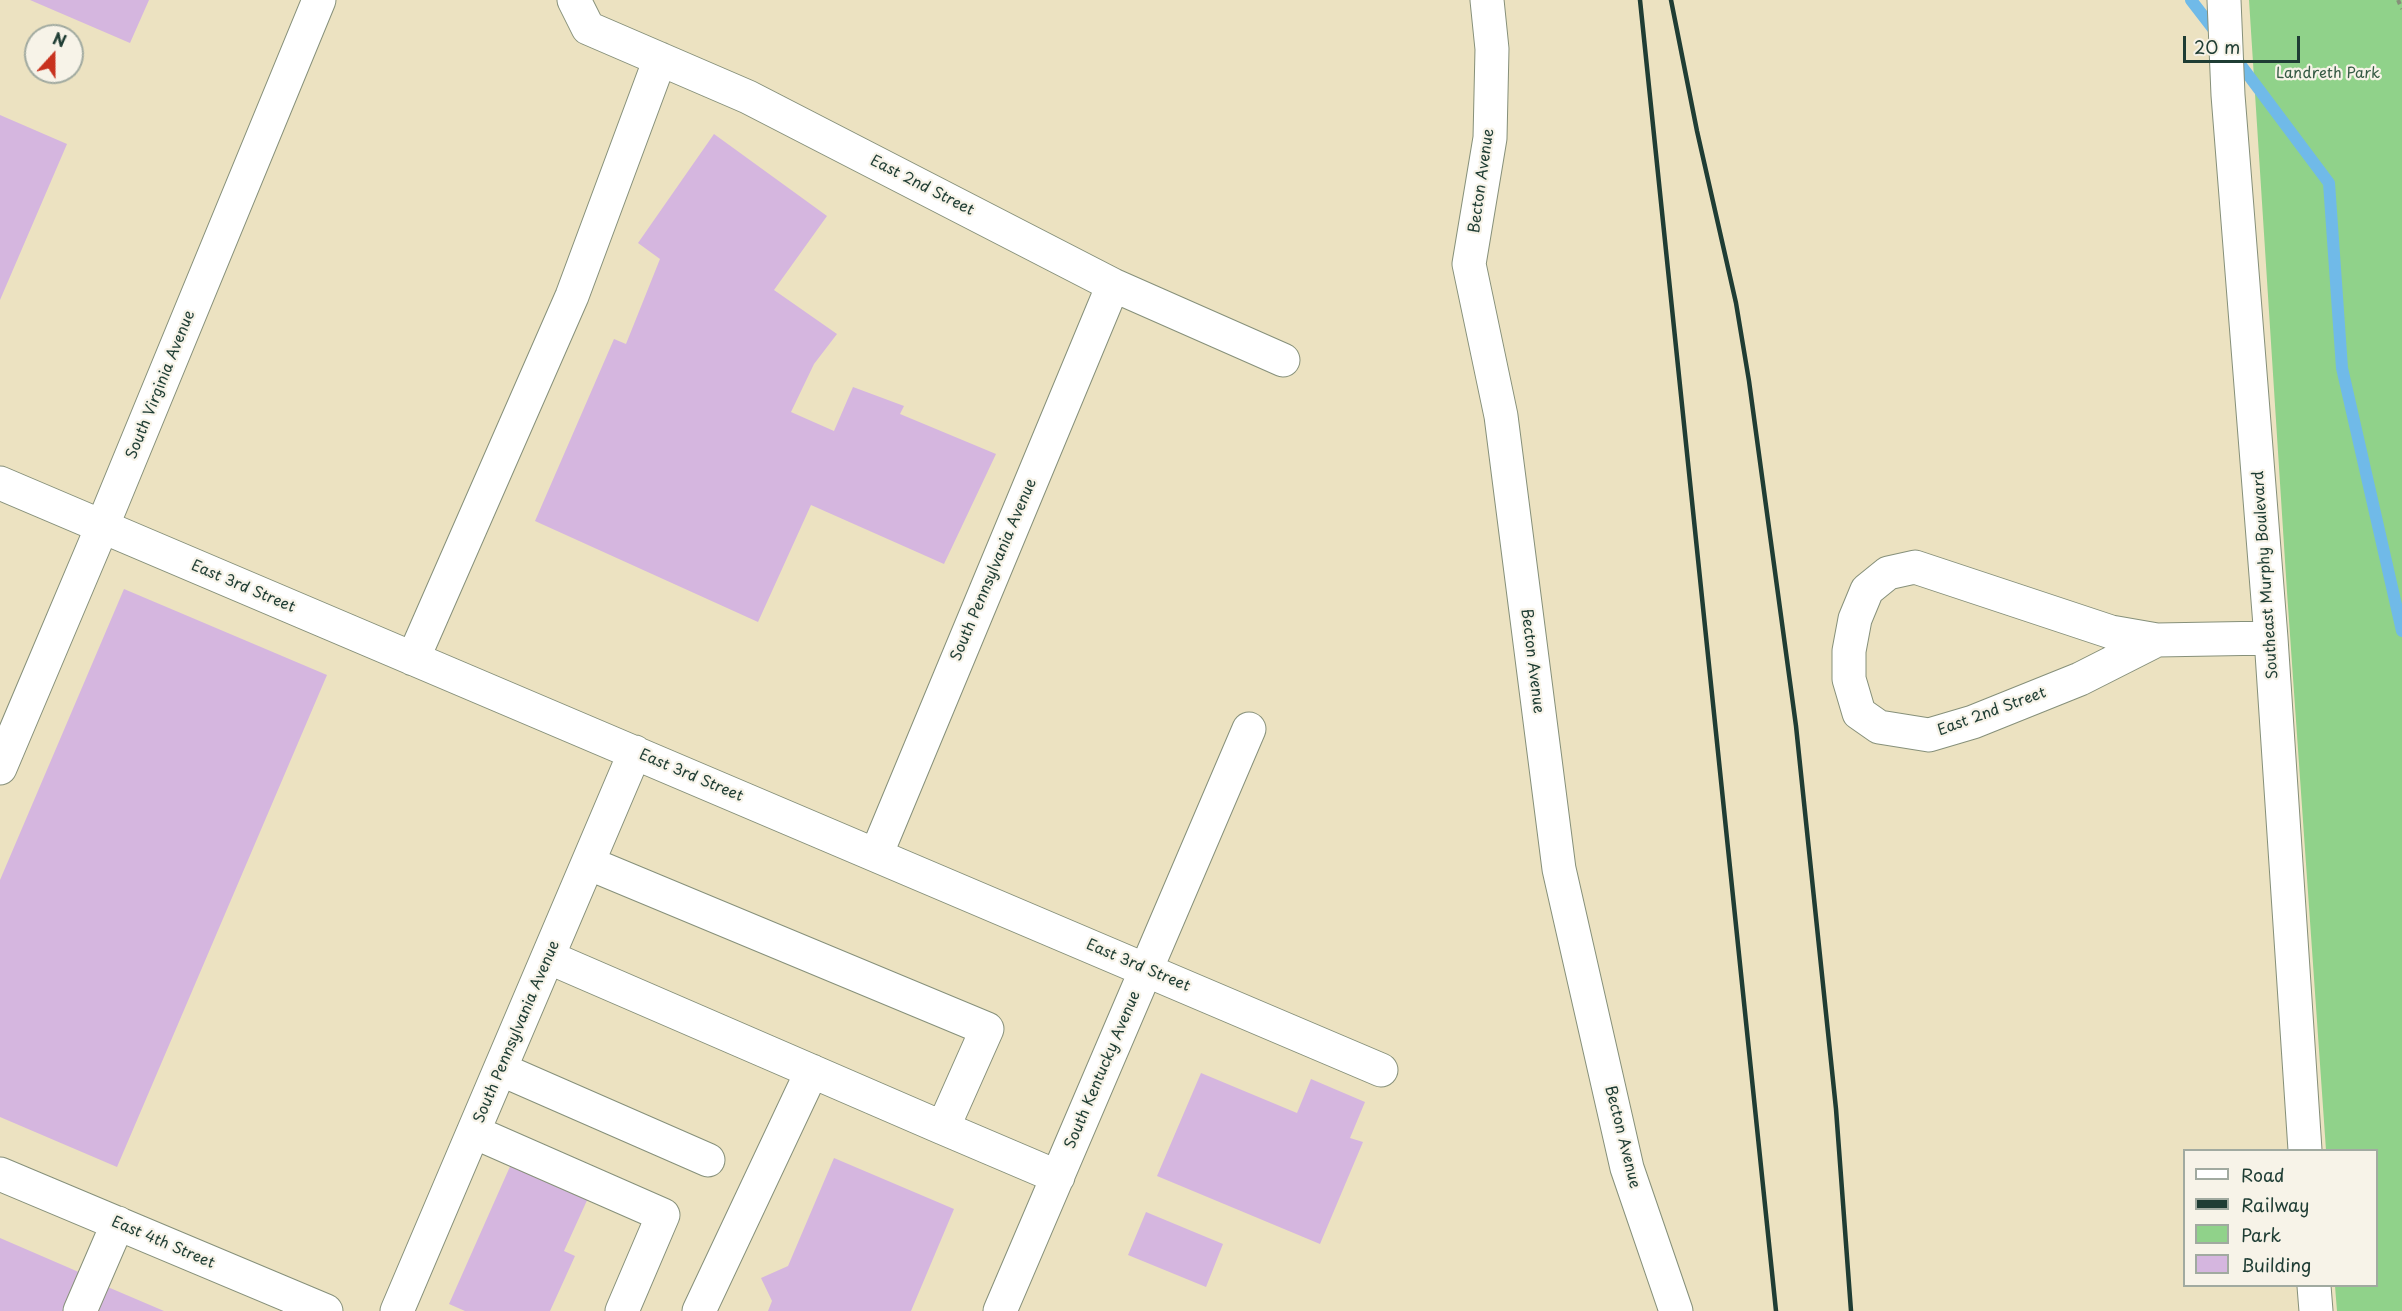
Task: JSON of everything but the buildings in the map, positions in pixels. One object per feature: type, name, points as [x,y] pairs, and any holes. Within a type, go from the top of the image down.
[{"type":"street","name":"South Virginia Avenue","points":[[0,768],[319,0]]},
{"type":"street","name":"East 2nd Street","points":[[574,0],[588,28],[748,97],[1113,285],[1283,360]]},
{"type":"street","name":"Becton Avenue","points":[[1487,0],[1492,49],[1490,138],[1469,264],[1501,416],[1559,869],[1627,1168],[1676,1311]]},
{"type":"street","name":"Southeast Murphy Boulevard","points":[[2224,0],[2228,95],[2271,638],[2305,1149]]},
{"type":"street","points":[[413,659],[572,296],[660,59]]},
{"type":"street","name":"South Pennsylvania Avenue","points":[[876,855],[1113,285]]},
{"type":"street","name":"East 3rd Street","points":[[0,483],[1381,1070]]},
{"type":"street","name":"East 2nd Street","points":[[2157,640],[2080,679],[1973,722],[1929,735],[1879,727],[1859,713],[1849,679],[1849,651],[1855,619],[1867,590],[1888,573],[1915,567],[2111,632],[2157,640],[2271,638]]},
{"type":"street","name":"South Kentucky Avenue","points":[[1000,1311],[1249,729]]},
{"type":"street","name":"South Pennsylvania Avenue","points":[[397,1311],[635,752]]},
{"type":"street","points":[[588,863],[987,1029],[943,1128]]},
{"type":"street","points":[[548,957],[1058,1177]]},
{"type":"street","points":[[500,1069],[708,1160]]},
{"type":"street","points":[[699,1311],[812,1071]]},
{"type":"street","points":[[474,1132],[663,1215],[622,1311]]},
{"type":"street","name":"East 4th Street","points":[[0,1174],[326,1311]]},
{"type":"street","points":[[80,1311],[118,1223]]},
{"type":"street","points":[[2314,1287],[2316,1311]]},
{"type":"path","points":[[2398,0],[2402,9]]},
{"type":"green space","name":"Landreth Park","points":[[2249,0],[2402,0],[2402,1311],[2337,1311],[2335,1287],[2378,1287],[2378,1149],[2326,1149]]},
{"type":"waterway","points":[[2191,0],[2218,35]]},
{"type":"waterway","points":[[2234,56],[2329,183],[2342,368],[2402,631]]},
{"type":"railway","points":[[1640,0],[1776,1311]]},
{"type":"railway","points":[[1671,0],[1697,131],[1736,303],[1749,381],[1796,726],[1836,1109],[1851,1311]]}]
